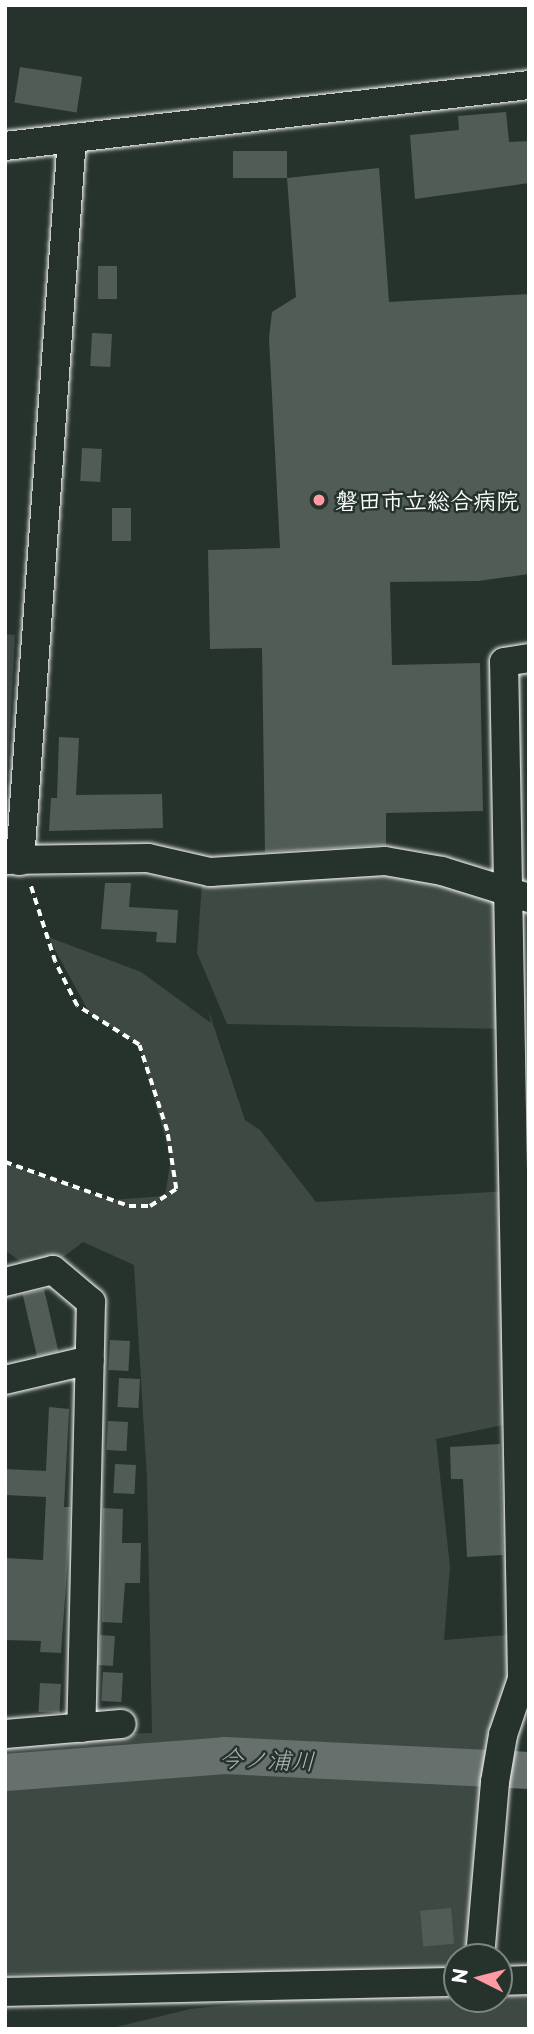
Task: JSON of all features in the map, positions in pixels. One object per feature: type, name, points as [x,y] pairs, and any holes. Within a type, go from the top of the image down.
[{"type":"street","points":[[5,146],[529,85]]},
{"type":"street","points":[[72,138],[12,860],[148,858],[210,872],[384,861],[517,893]]},
{"type":"street","points":[[481,1943],[495,1782],[503,1735],[525,1679],[517,893],[504,662],[529,658]]},
{"type":"street","points":[[5,1282],[53,1270],[91,1302],[81,1728]]},
{"type":"street","points":[[5,1380],[90,1360]]},
{"type":"street","points":[[5,1734],[122,1724]]},
{"type":"street","points":[[5,1992],[443,1982]]},
{"type":"path","points":[[5,1162],[129,1206],[150,1206],[176,1189],[167,1131],[139,1045],[77,1006],[55,962],[12,860]]},
{"type":"shaded area","points":[[5,634],[15,635],[5,820]]},
{"type":"shaded area","points":[[385,861],[505,889],[508,1029],[227,1024],[197,953],[202,883]]},
{"type":"shaded area","points":[[48,937],[141,972],[211,1023],[208,1009],[245,1120],[260,1130],[316,1202],[512,1191],[517,1422],[436,1439],[450,1567],[444,1640],[521,1634],[482,1943],[443,1943],[443,1981],[5,1974],[5,1739],[152,1733],[147,1479],[134,1265],[83,1242],[54,1264],[21,1262],[5,1250],[5,1162],[111,1200],[165,1196],[171,1158],[139,1045],[90,1014]]},
{"type":"shaded area","points":[[513,1982],[529,1983],[529,2029],[108,2029],[190,2009],[443,1984],[443,2013],[513,2013]]},
{"type":"building","points":[[20,67],[82,77],[77,112],[14,103]]},
{"type":"building","points":[[506,112],[509,142],[529,141],[529,183],[415,199],[410,135],[459,130],[458,116]]},
{"type":"building","points":[[233,151],[287,151],[287,178],[233,178]]},
{"type":"building","points":[[379,168],[389,302],[529,294],[529,574],[478,581],[390,582],[392,665],[480,663],[483,811],[386,813],[386,845],[265,852],[262,648],[210,649],[208,550],[280,548],[269,338],[272,312],[296,297],[287,178]]},
{"type":"building","points":[[98,266],[117,266],[117,299],[98,299]]},
{"type":"building","points":[[92,333],[112,334],[110,367],[90,366]]},
{"type":"building","points":[[82,448],[102,449],[100,482],[80,481]]},
{"type":"building","points":[[112,508],[131,508],[131,541],[112,541]]},
{"type":"building","points":[[59,737],[79,738],[76,795],[162,794],[163,828],[49,831],[51,798],[57,798]]},
{"type":"building","points":[[105,883],[131,883],[129,907],[178,910],[176,943],[156,942],[157,932],[101,929]]},
{"type":"building","points":[[44,1289],[58,1351],[37,1356],[23,1294]]},
{"type":"building","points":[[110,1340],[130,1341],[128,1371],[108,1370]]},
{"type":"building","points":[[119,1378],[140,1379],[138,1408],[117,1407]]},
{"type":"building","points":[[49,1407],[69,1409],[64,1507],[70,1507],[69,1542],[61,1653],[40,1652],[41,1641],[5,1640],[5,1558],[43,1560],[46,1497],[5,1495],[5,1469],[46,1471]]},
{"type":"building","points":[[108,1421],[128,1422],[126,1451],[106,1450]]},
{"type":"building","points":[[500,1444],[503,1555],[467,1557],[463,1479],[451,1479],[450,1447]]},
{"type":"building","points":[[115,1464],[136,1465],[134,1494],[113,1493]]},
{"type":"building","points":[[103,1508],[123,1509],[122,1543],[141,1543],[140,1583],[125,1583],[122,1623],[102,1622]]},
{"type":"building","points":[[100,1635],[115,1636],[113,1666],[98,1665]]},
{"type":"building","points":[[103,1672],[123,1673],[121,1702],[101,1701]]},
{"type":"building","points":[[40,1683],[61,1684],[59,1713],[38,1712]]},
{"type":"building","points":[[451,1908],[454,1943],[423,1947],[420,1911]]},
{"type":"waterway","name":"今ノ浦川","points":[[5,1772],[224,1755],[529,1770]]},
{"type":"place","name":"磐田市立総合病院","points":[[319,500]]}]
